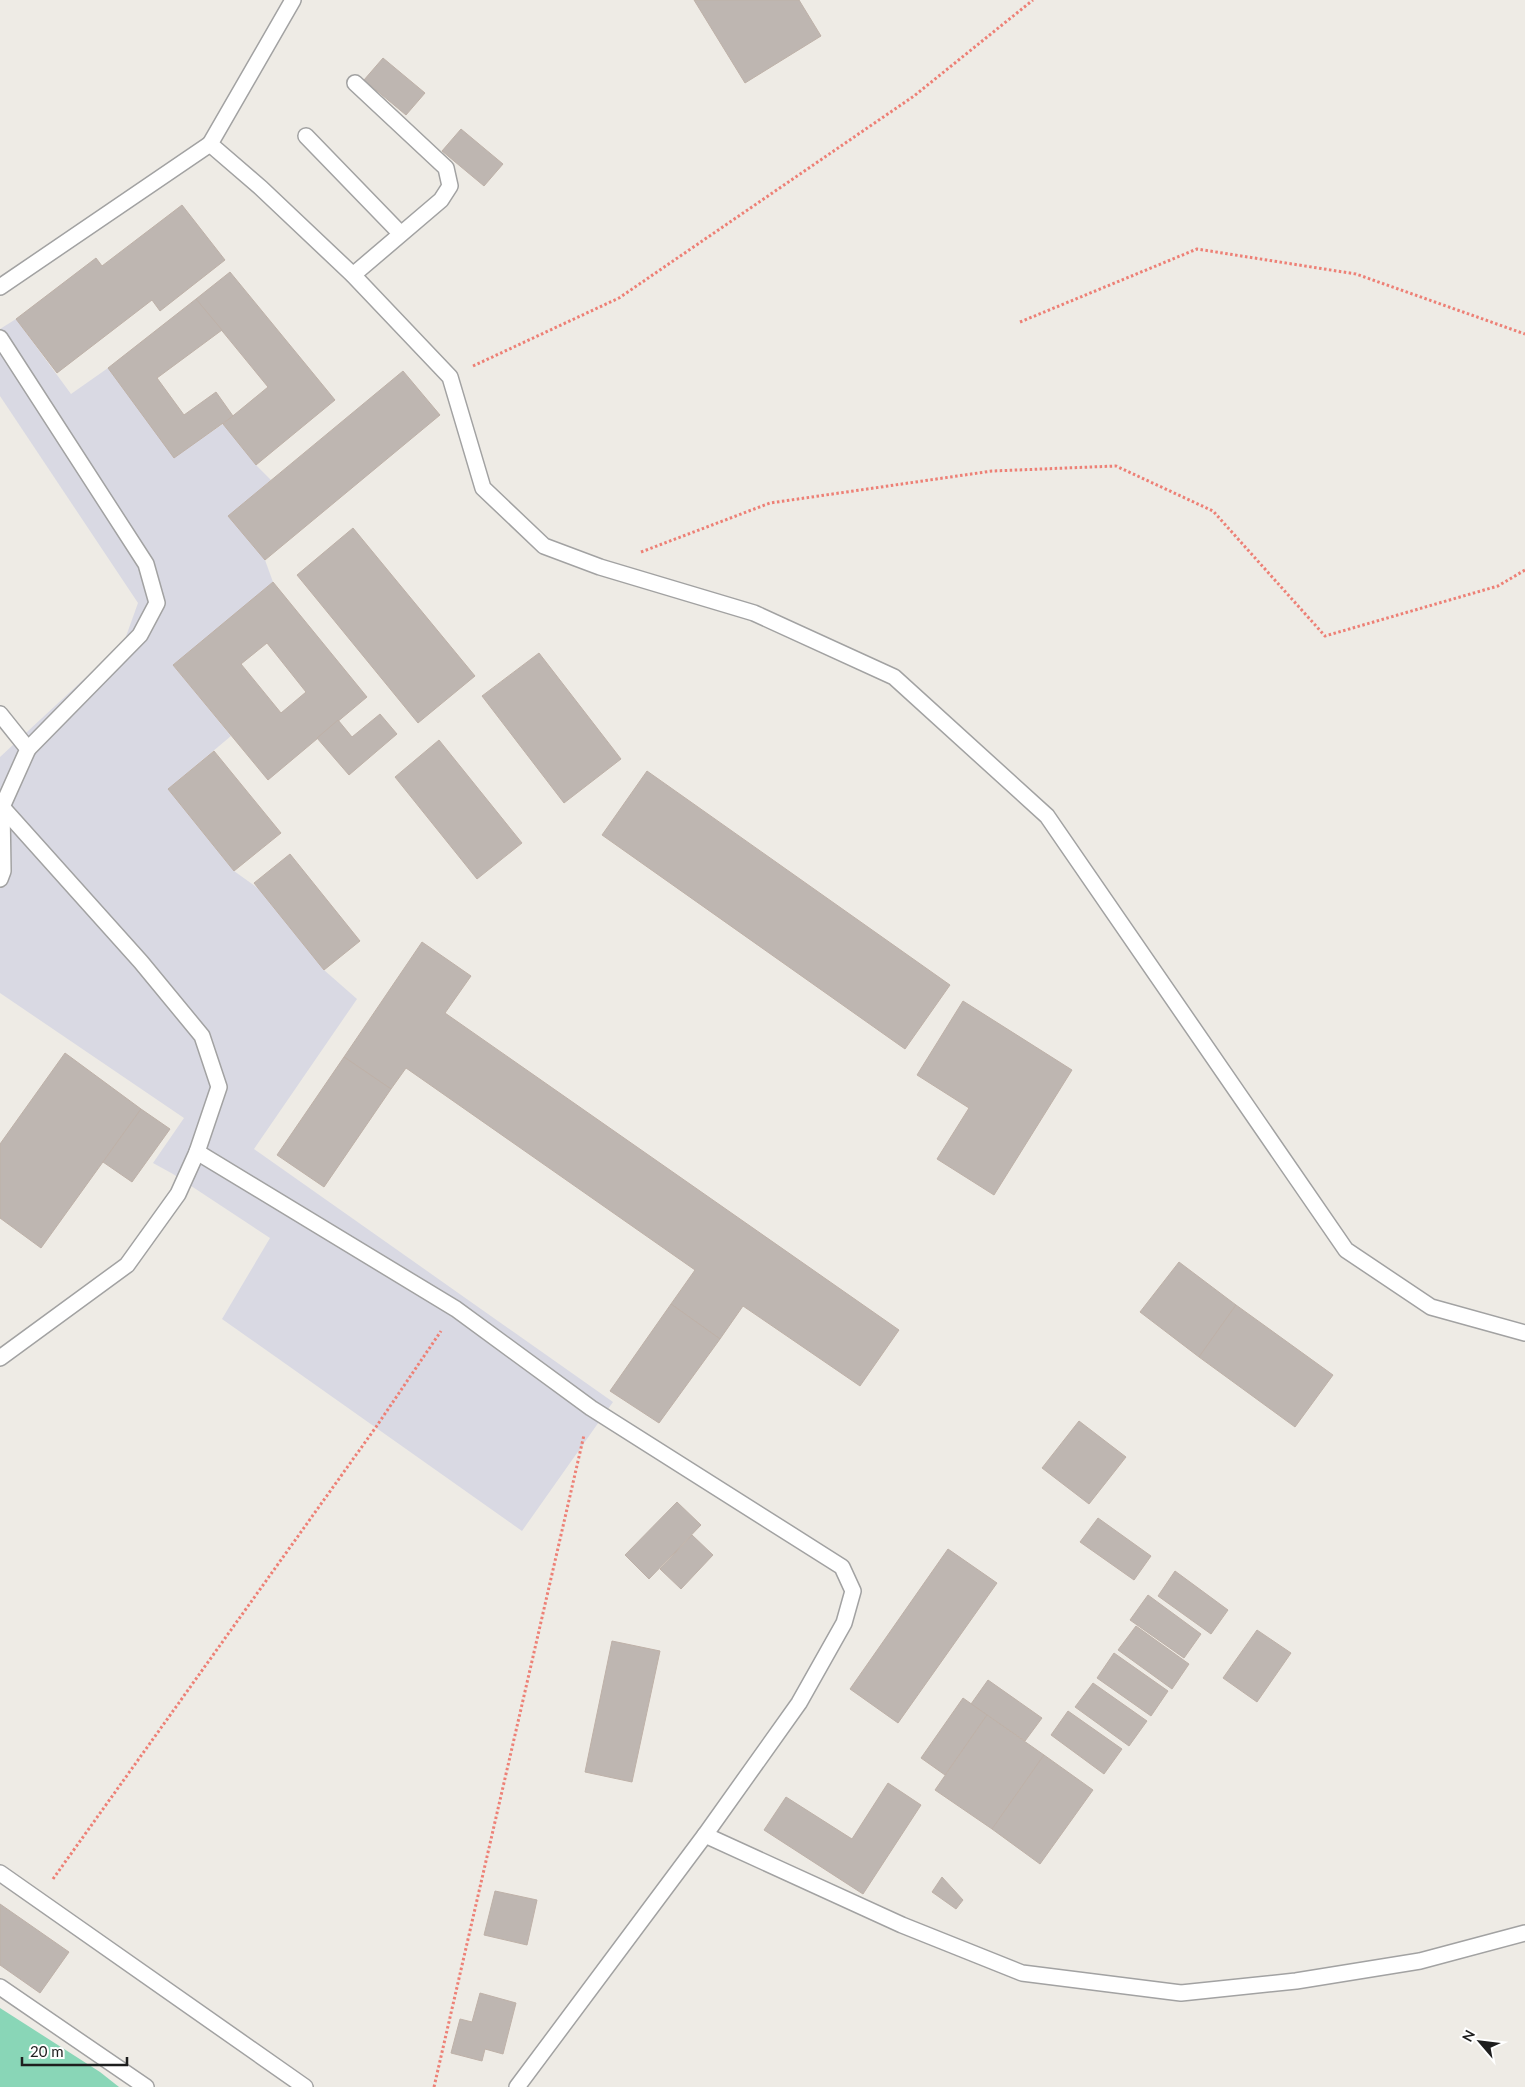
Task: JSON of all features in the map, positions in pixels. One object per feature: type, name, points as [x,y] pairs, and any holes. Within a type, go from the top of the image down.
[{"type":"lane","points":[[0,287],[210,144],[293,0]]},
{"type":"lane","points":[[353,276],[400,233],[441,200],[450,186],[446,168],[354,83]]},
{"type":"lane","points":[[306,136],[400,233]]},
{"type":"lane","points":[[210,144],[261,188],[353,276],[450,377],[483,488],[544,546],[600,567],[754,613],[894,677],[1047,816],[1346,1250],[1431,1307],[1525,1333]]},
{"type":"lane","points":[[0,338],[146,564],[157,603],[140,635],[28,749],[2,807],[2,871],[0,879]]},
{"type":"lane","points":[[0,714],[28,749]]},
{"type":"lane","points":[[0,1358],[127,1264],[178,1194],[197,1152],[219,1087],[202,1036],[141,962],[2,807]]},
{"type":"lane","points":[[197,1152],[456,1310],[590,1408],[842,1568],[853,1591],[844,1623],[799,1703],[705,1835],[517,2087]]},
{"type":"lane","points":[[705,1835],[902,1925],[1022,1973],[1181,1993],[1296,1981],[1420,1961],[1525,1933]]},
{"type":"lane","points":[[0,1873],[305,2087]]},
{"type":"lane","points":[[0,1987],[146,2087]]},
{"type":"path","points":[[450,377],[619,298],[914,96],[1033,0]]},
{"type":"path","points":[[1020,322],[1196,249],[1356,274],[1525,334]]},
{"type":"path","points":[[600,567],[770,503],[992,471],[1116,466],[1213,511],[1325,636],[1498,586],[1525,570]]},
{"type":"path","points":[[38,1900],[376,1428],[456,1310]]},
{"type":"path","points":[[434,2087],[590,1408]]},
{"type":"green space","points":[[0,2008],[100,2072],[119,2087],[0,2087]]},
{"type":"shaded area","points":[[16,319],[71,394],[108,368],[174,457],[223,424],[256,465],[271,480],[229,516],[265,560],[273,582],[173,665],[231,736],[168,789],[234,871],[259,889],[324,970],[357,999],[254,1149],[613,1402],[522,1531],[222,1319],[270,1238],[173,1174],[153,1163],[184,1118],[0,993],[0,757],[124,642],[138,603],[0,396],[0,329]]},
{"type":"building","points":[[694,0],[799,0],[821,36],[745,83]]},
{"type":"building","points":[[383,58],[425,93],[406,115],[364,80]]},
{"type":"building","points":[[461,129],[503,164],[484,186],[442,151]]},
{"type":"building","points":[[182,205],[225,260],[160,311],[152,300],[57,373],[16,319],[96,258],[102,266]]},
{"type":"building","points":[[230,272],[335,400],[256,465],[223,424],[268,387],[196,299]]},
{"type":"building","points":[[196,299],[222,330],[157,378],[184,415],[216,392],[233,416],[174,458],[108,368]]},
{"type":"building","points":[[403,371],[440,415],[265,560],[228,516]]},
{"type":"building","points":[[353,528],[475,676],[418,723],[297,575]]},
{"type":"building","points":[[273,582],[367,697],[268,780],[173,665]],"holes":[[[267,643],[306,692],[281,713],[241,664]]]},
{"type":"building","points":[[539,653],[621,759],[564,803],[482,696]]},
{"type":"building","points":[[380,714],[397,734],[349,775],[317,738],[338,720],[352,737]]},
{"type":"building","points":[[439,740],[522,843],[477,879],[395,777]]},
{"type":"building","points":[[214,751],[281,833],[234,871],[168,789]]},
{"type":"building","points":[[647,771],[950,985],[905,1049],[602,835]]},
{"type":"building","points":[[290,854],[360,941],[324,970],[254,883]]},
{"type":"building","points":[[422,942],[471,976],[445,1013],[899,1330],[860,1386],[743,1306],[720,1339],[671,1304],[695,1270],[406,1068],[391,1089],[344,1057]]},
{"type":"building","points":[[963,1001],[1072,1070],[994,1195],[937,1159],[969,1108],[917,1075]]},
{"type":"building","points":[[65,1053],[141,1109],[41,1248],[0,1218],[0,1144]]},
{"type":"building","points":[[344,1057],[391,1089],[324,1187],[277,1155]]},
{"type":"building","points":[[141,1109],[170,1129],[132,1182],[103,1162]]},
{"type":"building","points":[[1179,1262],[1236,1305],[1199,1357],[1140,1312]]},
{"type":"building","points":[[671,1304],[720,1339],[659,1423],[610,1391]]},
{"type":"building","points":[[1236,1305],[1333,1375],[1295,1427],[1199,1357]]},
{"type":"building","points":[[1079,1421],[1126,1457],[1089,1504],[1042,1468]]},
{"type":"building","points":[[677,1502],[701,1525],[649,1579],[625,1555]]},
{"type":"building","points":[[1098,1518],[1151,1556],[1134,1580],[1080,1542]]},
{"type":"building","points":[[692,1535],[713,1555],[681,1589],[660,1569]]},
{"type":"building","points":[[948,1549],[997,1583],[898,1723],[850,1689]]},
{"type":"building","points":[[1175,1571],[1228,1610],[1211,1634],[1158,1596]]},
{"type":"building","points":[[1148,1595],[1201,1634],[1184,1658],[1130,1620]]},
{"type":"building","points":[[1136,1626],[1189,1664],[1172,1689],[1118,1650]]},
{"type":"building","points":[[1257,1630],[1291,1653],[1257,1702],[1223,1678]]},
{"type":"building","points":[[612,1641],[660,1651],[632,1782],[585,1772]]},
{"type":"building","points":[[1114,1653],[1168,1691],[1151,1716],[1097,1678]]},
{"type":"building","points":[[988,1680],[1042,1718],[1025,1741],[971,1704]]},
{"type":"building","points":[[1093,1683],[1147,1721],[1129,1746],[1075,1707]]},
{"type":"building","points":[[963,1698],[987,1715],[945,1775],[921,1758]]},
{"type":"building","points":[[1068,1711],[1122,1749],[1104,1774],[1051,1735]]},
{"type":"building","points":[[987,1715],[1044,1755],[992,1829],[935,1790]]},
{"type":"building","points":[[1044,1755],[1093,1790],[1040,1864],[992,1829]]},
{"type":"building","points":[[888,1783],[921,1805],[863,1894],[764,1830],[786,1797],[852,1839]]},
{"type":"building","points":[[942,1877],[963,1900],[956,1909],[932,1892]]},
{"type":"building","points":[[495,1891],[537,1900],[527,1945],[484,1935]]},
{"type":"building","points":[[0,1904],[69,1952],[40,1993],[0,1965]]},
{"type":"building","points":[[480,1993],[516,2003],[503,2054],[485,2049],[482,2061],[451,2053],[460,2019],[472,2022]]}]
